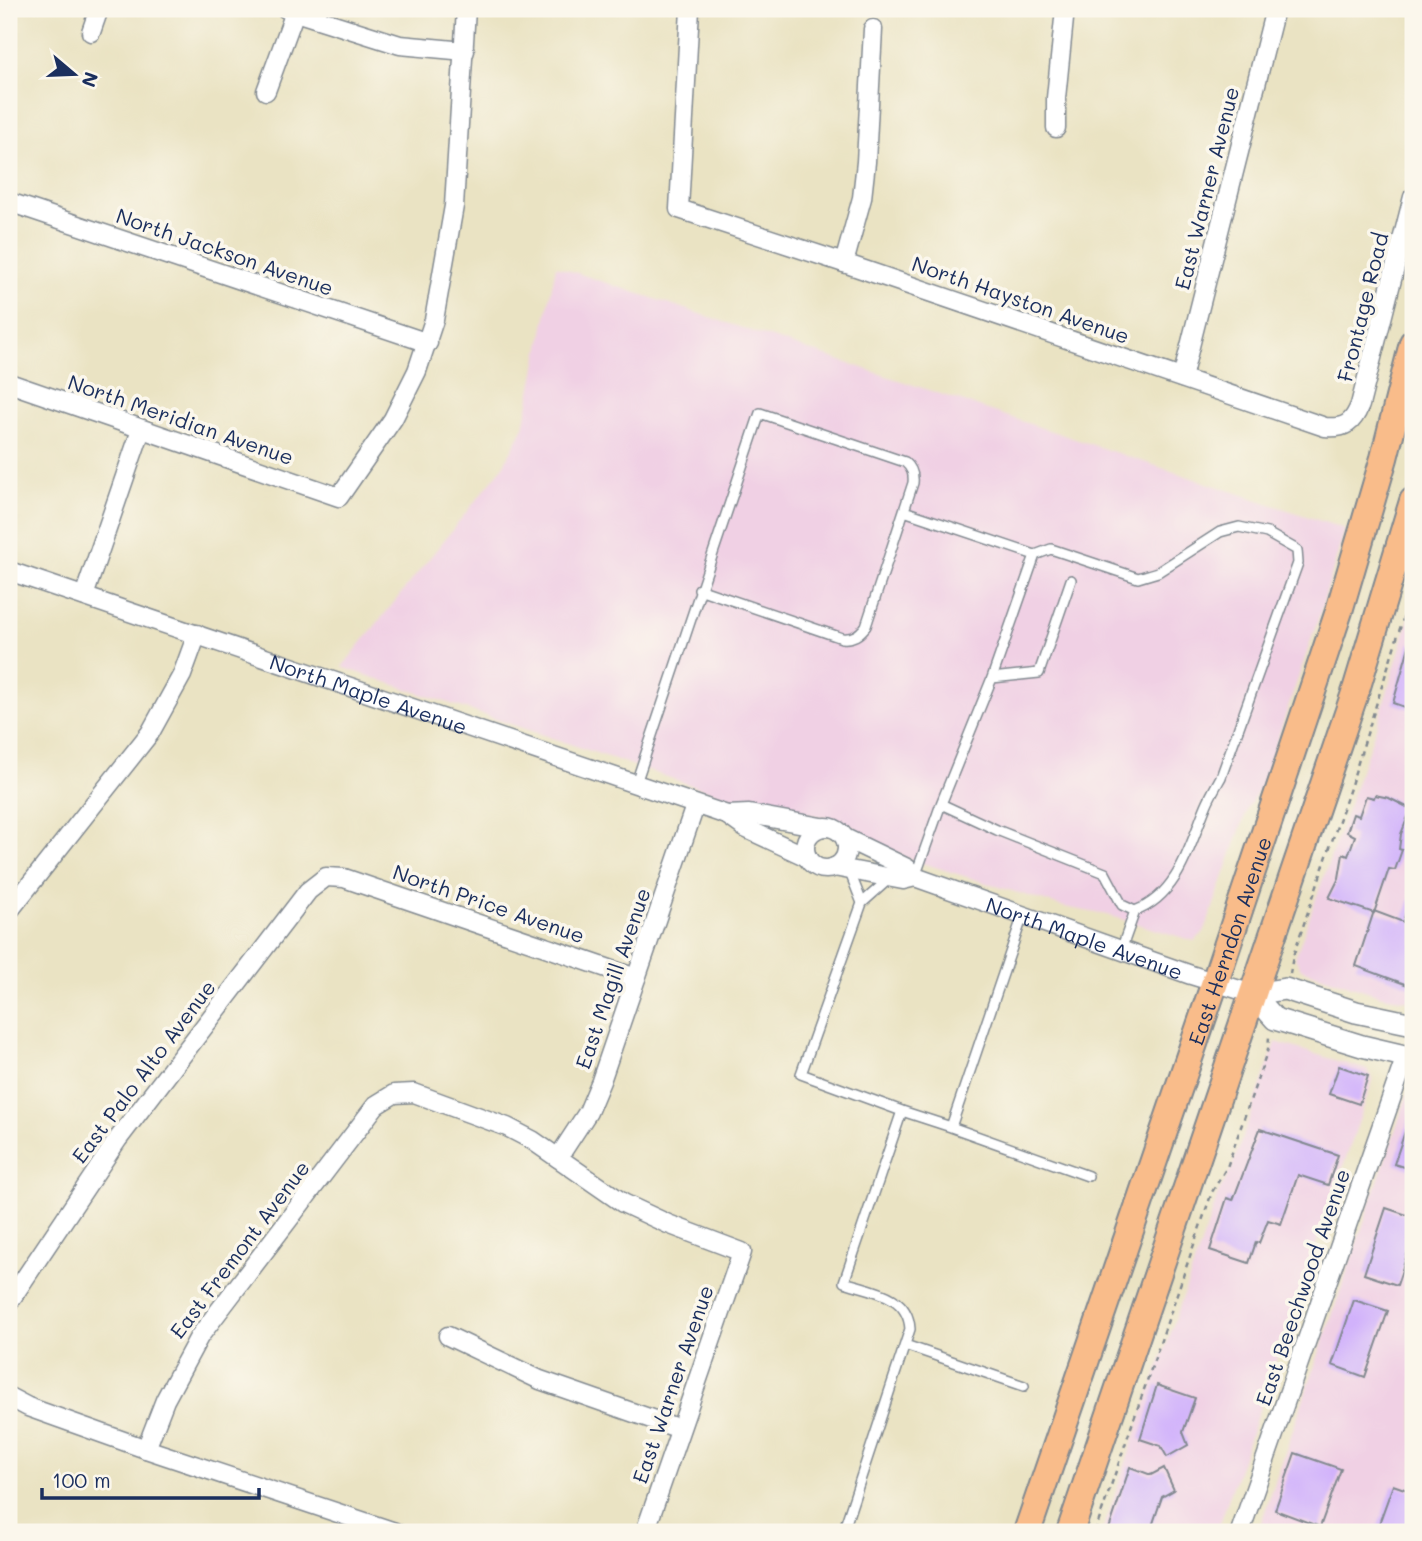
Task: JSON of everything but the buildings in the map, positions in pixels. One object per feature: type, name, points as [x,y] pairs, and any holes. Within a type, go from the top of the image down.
[{"type":"main road","name":"East Herndon Avenue","points":[[1027,1532],[1339,611],[1384,458],[1413,343]]},
{"type":"main road","name":"East Herndon Avenue","points":[[1070,1532],[1356,690],[1413,501]]},
{"type":"street","points":[[91,32],[99,9]]},
{"type":"street","points":[[428,343],[439,299],[454,206],[466,9]]},
{"type":"street","name":"North Hayston Avenue","points":[[690,9],[679,209],[1325,427],[1347,425]]},
{"type":"street","points":[[1056,128],[1056,98],[1065,9]]},
{"type":"street","name":"East Warner Avenue","points":[[1181,378],[1275,9]]},
{"type":"street","points":[[266,91],[291,10],[400,45],[465,51]]},
{"type":"street","points":[[844,263],[863,186],[873,29]]},
{"type":"street","name":"Frontage Road","points":[[1347,425],[1355,417],[1360,405],[1413,197]]},
{"type":"street","name":"North Jackson Avenue","points":[[9,202],[428,343]]},
{"type":"street","name":"North Meridian Avenue","points":[[9,383],[339,496],[393,419],[428,343]]},
{"type":"street","points":[[84,596],[141,430]]},
{"type":"street","name":"North Maple Avenue","points":[[10,576],[84,596],[695,806],[727,815],[749,814],[835,828],[845,838],[906,868],[915,877],[1215,982],[1253,994],[1285,989],[1356,1012],[1413,1024]]},
{"type":"street","points":[[9,911],[150,733],[183,675],[197,634]]},
{"type":"street","name":"East Magill Avenue","points":[[558,1158],[595,1098],[695,806]]},
{"type":"street","name":"North Maple Avenue","points":[[727,815],[745,828],[807,857],[821,868],[842,868],[903,880],[915,877]]},
{"type":"street","points":[[807,857],[807,838],[821,827]]},
{"type":"street","points":[[842,868],[840,863],[847,851],[845,838]]},
{"type":"street","name":"North Price Avenue","points":[[326,877],[344,878],[636,978]]},
{"type":"street","name":"East Palo Alto Avenue","points":[[9,1302],[118,1139],[308,891],[326,877]]},
{"type":"street","name":"North Maple Avenue","points":[[1253,994],[1275,1019],[1362,1046],[1411,1053]]},
{"type":"street","name":"East Beechwood Avenue","points":[[1240,1532],[1411,1053]]},
{"type":"street","name":"East Fremont Avenue","points":[[146,1449],[174,1381],[206,1327],[376,1105],[394,1094],[414,1093],[484,1118],[524,1136],[558,1158]]},
{"type":"street","name":"East Warner Avenue","points":[[558,1158],[623,1203],[668,1224],[742,1252],[645,1532]]},
{"type":"street","points":[[449,1336],[540,1380],[680,1429]]},
{"type":"street","points":[[9,1397],[28,1407],[146,1449],[395,1532]]},
{"type":"lane","points":[[635,786],[699,589],[760,413],[905,463],[914,475],[866,626],[860,634],[850,639],[699,589]]},
{"type":"lane","points":[[904,511],[1035,555],[1051,549],[1138,578],[1158,572],[1220,532],[1239,527],[1267,533],[1297,550],[1298,563],[1221,777],[1207,803],[1190,849],[1165,890],[1150,906],[1135,911],[1122,905],[1105,873],[997,830],[941,804]]},
{"type":"lane","points":[[915,877],[992,678],[1035,555]]},
{"type":"lane","points":[[992,678],[1038,673],[1071,580]]},
{"type":"lane","points":[[842,868],[862,903]]},
{"type":"lane","points":[[892,877],[862,903],[801,1074],[1088,1176]]},
{"type":"lane","points":[[1121,950],[1135,911]]},
{"type":"lane","points":[[951,1127],[1023,915]]},
{"type":"lane","points":[[843,1532],[911,1329],[904,1307],[894,1298],[844,1282],[902,1111]]},
{"type":"lane","points":[[905,1345],[1024,1386]]},
{"type":"path","points":[[1293,968],[1293,956],[1354,776],[1413,587]]},
{"type":"path","points":[[1095,1532],[1212,1192],[1227,1167],[1268,1049],[1269,1036]]},
{"type":"shaded area","points":[[556,266],[1345,529],[1319,617],[1261,787],[1248,807],[1204,933],[1194,941],[1107,915],[1064,907],[906,858],[832,818],[756,807],[342,667],[502,468],[524,427]]},
{"type":"shaded area","points":[[1413,605],[1413,1001],[1382,996],[1301,969],[1295,958],[1380,716]]},
{"type":"shaded area","points":[[1276,1042],[1367,1070],[1373,1080],[1217,1532],[1102,1532],[1219,1192],[1231,1170]]},
{"type":"shaded area","points":[[1413,1083],[1413,1532],[1258,1532],[1411,1084]]}]
